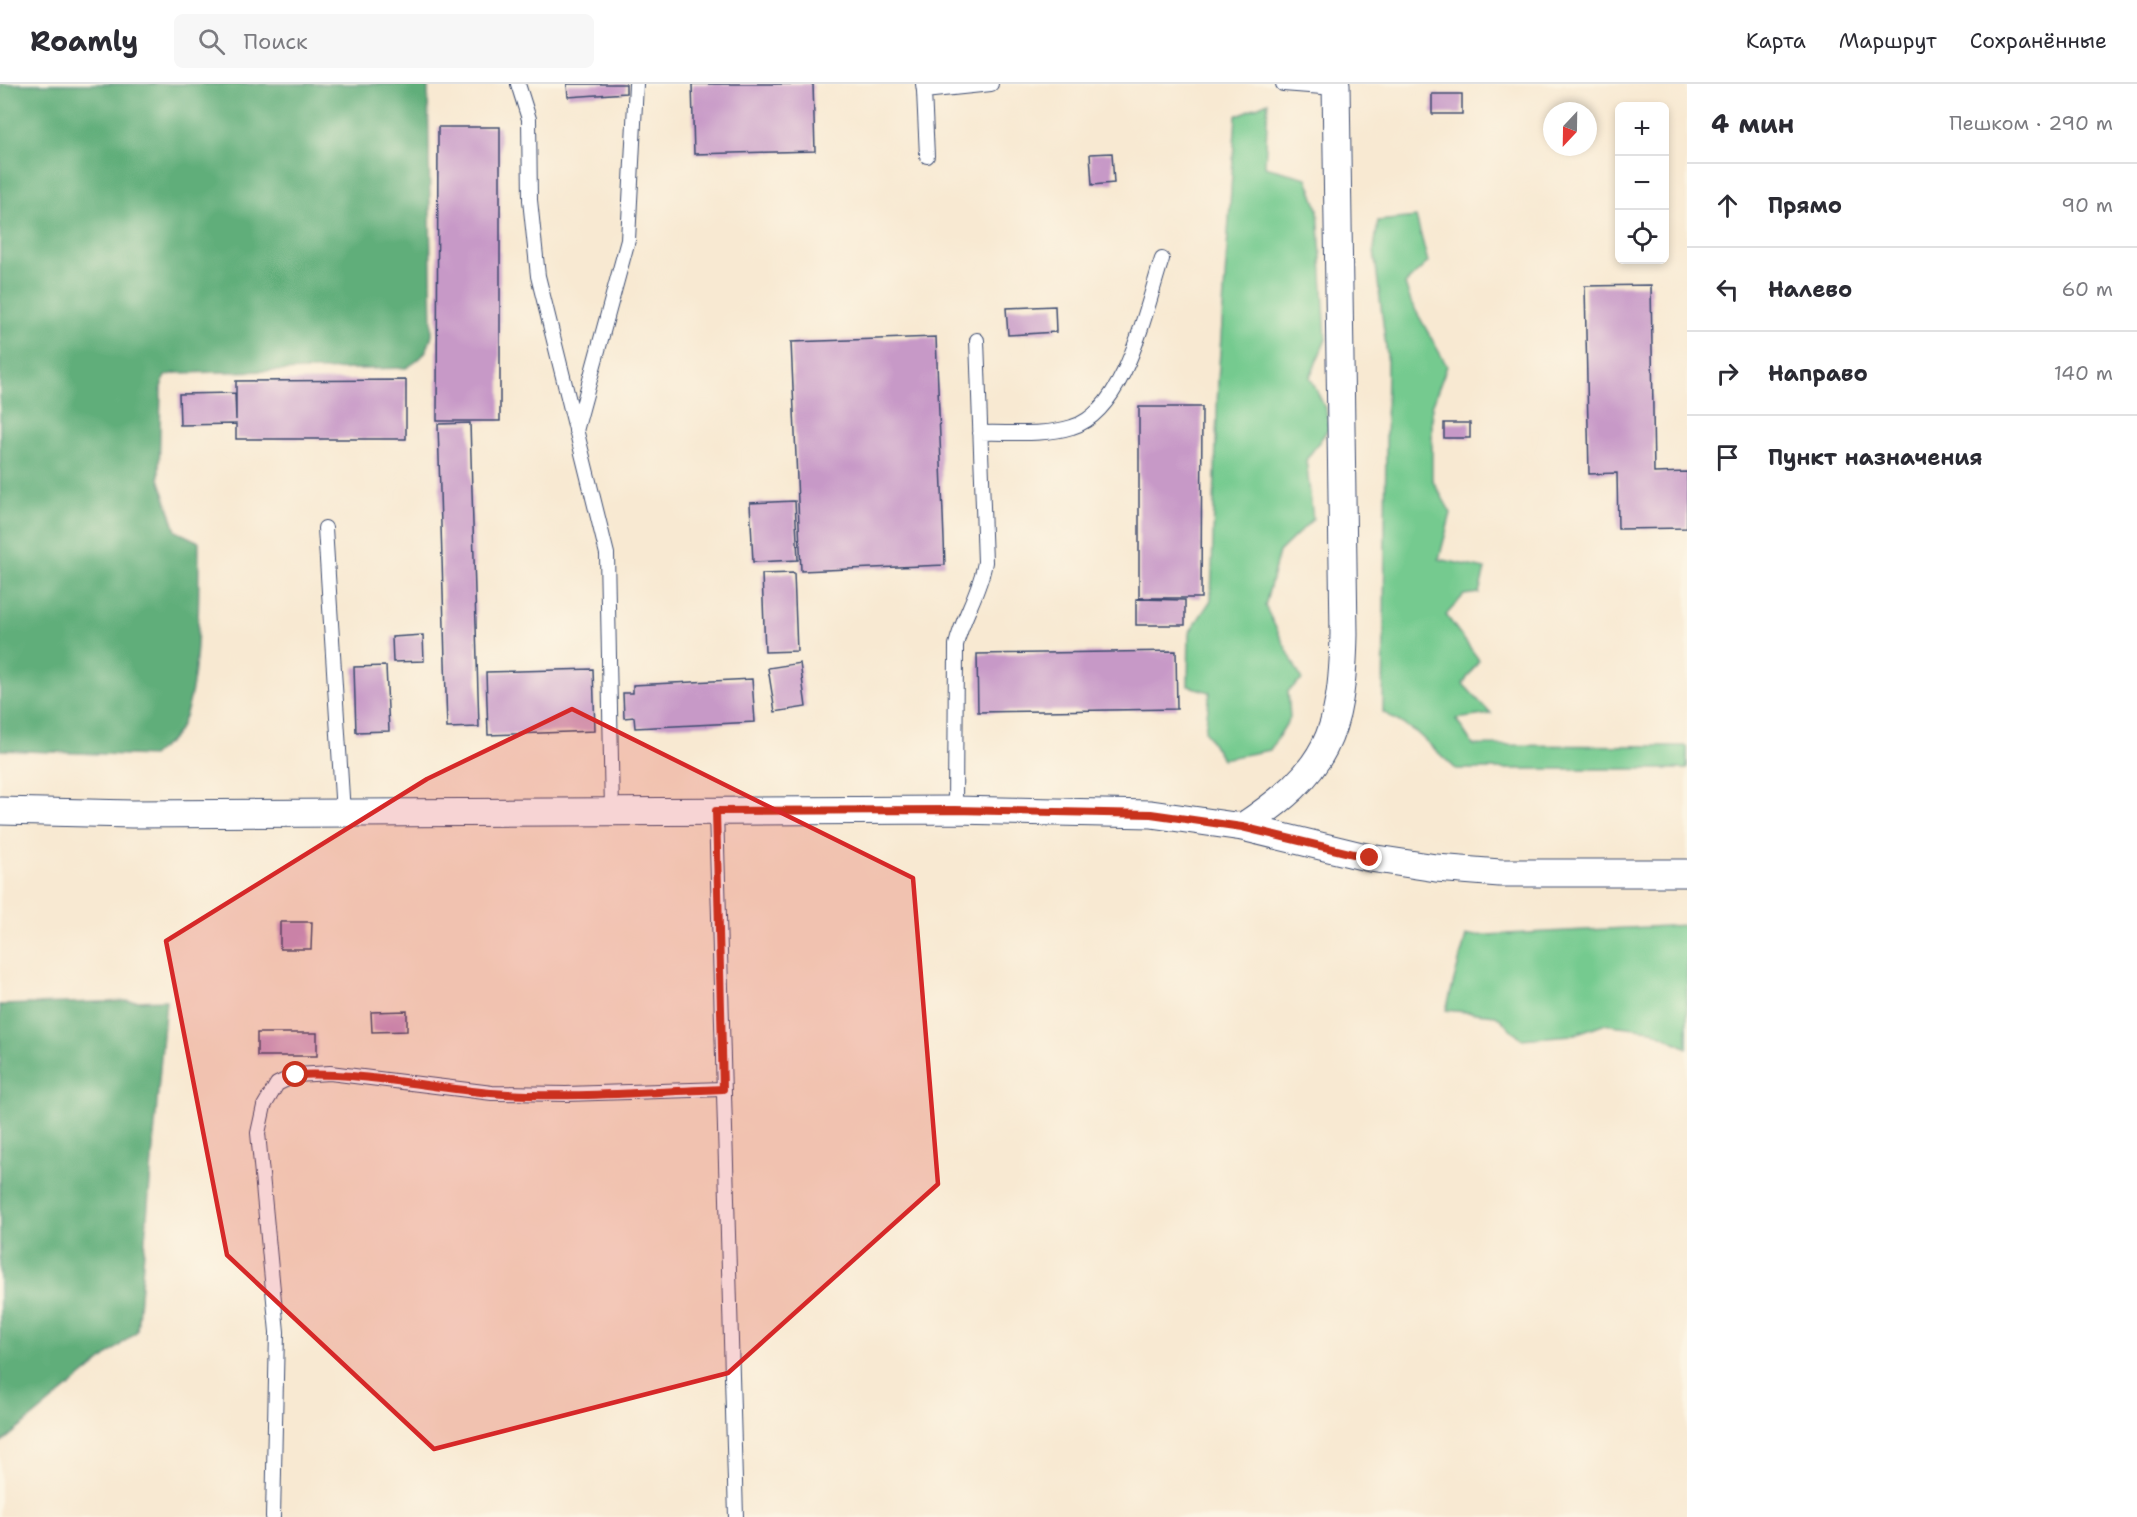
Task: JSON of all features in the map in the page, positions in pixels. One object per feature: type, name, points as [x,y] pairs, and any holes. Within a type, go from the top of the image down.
[{"type":"street","points":[[1242,827],[1278,803],[1301,782],[1317,763],[1336,715],[1341,689],[1344,634],[1336,86]]},
{"type":"street","points":[[0,811],[343,813],[955,810],[1151,814],[1242,827],[1370,858],[1436,868],[1500,873],[1687,873]]},
{"type":"lane","points":[[518,84],[529,119],[530,200],[538,276],[607,554],[612,812]]},
{"type":"lane","points":[[576,433],[628,240],[636,84]]},
{"type":"lane","points":[[927,156],[923,87],[990,84]]},
{"type":"lane","points":[[1283,84],[1336,86]]},
{"type":"lane","points":[[980,433],[1053,431],[1073,427],[1093,416],[1110,396],[1125,370],[1162,259]]},
{"type":"lane","points":[[955,810],[956,645],[959,631],[978,592],[985,562],[977,340]]},
{"type":"lane","points":[[325,528],[343,813]]},
{"type":"lane","points":[[716,811],[736,1517]]},
{"type":"lane","points":[[273,1517],[277,1332],[258,1133],[264,1107],[277,1084],[296,1075],[330,1074],[492,1093],[566,1094],[723,1089]]},
{"type":"highlighted area","points":[[572,709],[913,878],[938,1184],[728,1373],[434,1449],[227,1255],[166,941],[427,779]]},
{"type":"green space","points":[[0,84],[428,84],[432,334],[424,354],[406,368],[176,373],[165,376],[161,387],[159,478],[176,531],[199,542],[198,613],[195,670],[185,717],[174,737],[152,756],[0,750]]},
{"type":"green space","points":[[1268,102],[1265,167],[1307,178],[1318,209],[1326,339],[1310,377],[1326,410],[1329,428],[1306,460],[1313,519],[1279,552],[1265,606],[1302,680],[1288,691],[1290,718],[1270,750],[1222,759],[1205,731],[1210,692],[1188,686],[1189,633],[1211,600],[1218,381],[1236,116]]},
{"type":"green space","points":[[1416,217],[1428,262],[1405,284],[1411,302],[1447,366],[1432,406],[1432,479],[1451,513],[1439,559],[1485,569],[1479,593],[1464,595],[1446,615],[1479,660],[1463,684],[1491,714],[1456,719],[1473,745],[1687,746],[1687,769],[1456,769],[1416,732],[1383,712],[1387,355],[1374,250],[1378,221]]},
{"type":"green space","points":[[1687,925],[1687,1048],[1652,1030],[1603,1024],[1572,1035],[1521,1039],[1496,1015],[1446,1010],[1466,936]]},
{"type":"green space","points":[[166,1000],[137,1331],[0,1444],[0,1005]]},
{"type":"building","points":[[567,84],[626,84],[626,93],[568,97]]},
{"type":"building","points":[[692,84],[813,84],[815,151],[694,154]]},
{"type":"building","points":[[1432,94],[1462,94],[1462,114],[1432,114]]},
{"type":"building","points":[[438,127],[500,127],[500,421],[437,421]]},
{"type":"building","points":[[1112,153],[1114,183],[1092,185],[1090,154]]},
{"type":"building","points":[[1651,285],[1654,473],[1687,472],[1687,528],[1618,529],[1617,473],[1589,474],[1585,286]]},
{"type":"building","points":[[1055,306],[1056,332],[1008,335],[1006,308]]},
{"type":"building","points":[[936,337],[945,565],[801,571],[791,342]]},
{"type":"building","points":[[406,380],[406,439],[236,439],[236,424],[180,425],[179,394],[235,393],[236,420],[236,381]]},
{"type":"building","points":[[1139,407],[1202,407],[1201,598],[1139,598]]},
{"type":"building","points":[[470,423],[479,727],[447,728],[438,424]]},
{"type":"building","points":[[1444,423],[1470,423],[1470,438],[1444,438]]},
{"type":"building","points":[[795,501],[798,560],[753,562],[750,503]]},
{"type":"building","points":[[794,573],[797,651],[765,652],[762,574]]},
{"type":"building","points":[[1136,599],[1185,600],[1185,625],[1136,625]]},
{"type":"building","points":[[423,635],[424,661],[393,662],[392,637]]},
{"type":"building","points":[[1176,651],[1177,709],[978,712],[977,654]]},
{"type":"building","points":[[800,663],[806,707],[775,712],[768,668]]},
{"type":"building","points":[[386,666],[389,731],[356,732],[354,667]]},
{"type":"building","points":[[593,669],[595,731],[488,735],[486,672]]},
{"type":"building","points":[[752,679],[755,722],[635,728],[634,717],[624,718],[623,693],[633,693],[633,685]]},
{"type":"building","points":[[280,922],[312,922],[311,949],[280,949]]},
{"type":"building","points":[[407,1011],[407,1031],[372,1032],[371,1012]]},
{"type":"building","points":[[257,1033],[317,1033],[317,1056],[257,1056]]},
{"type":"route","points":[[296,1075],[330,1074],[492,1093],[566,1094],[723,1089],[716,811],[955,810],[1151,814],[1193,818],[1242,827],[1370,858]]}]
